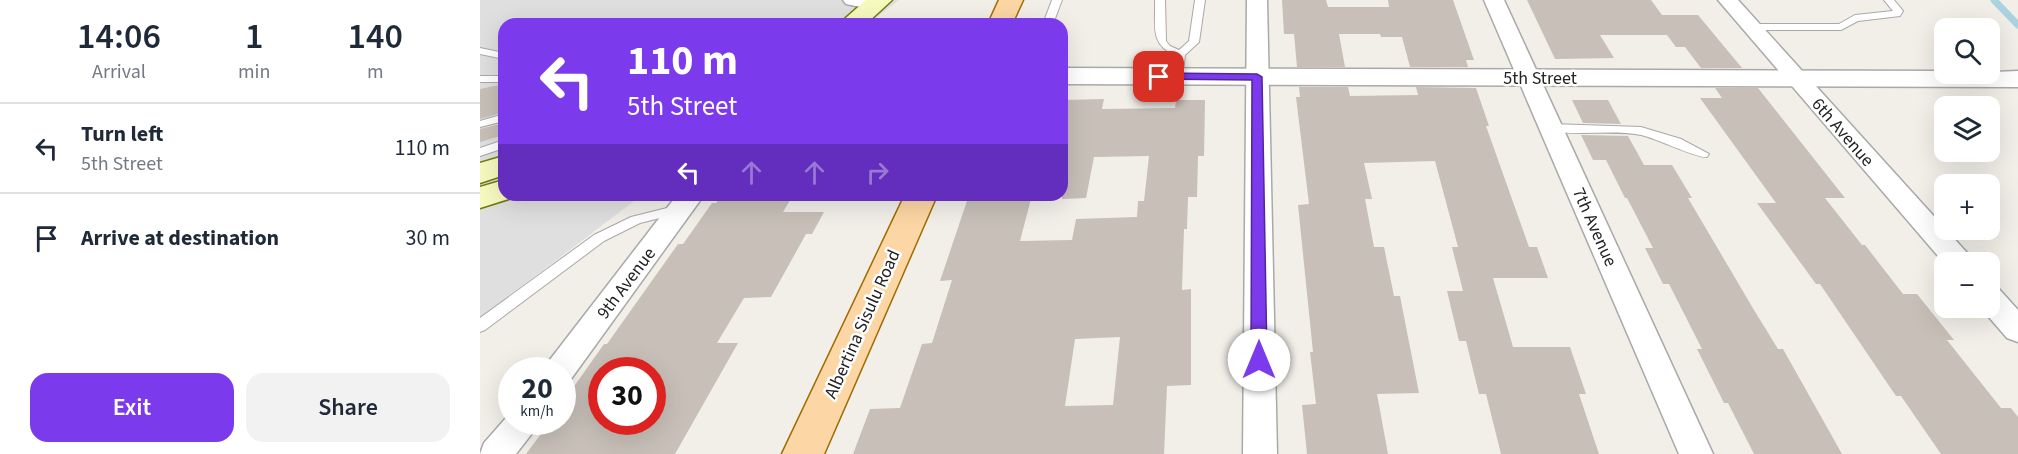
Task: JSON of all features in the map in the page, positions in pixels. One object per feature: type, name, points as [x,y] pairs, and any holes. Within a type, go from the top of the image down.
[{"type":"main road","points":[[1003,18],[1011,0]]},
{"type":"main road","points":[[480,173],[498,167]]},
{"type":"main road","points":[[480,198],[498,192]]},
{"type":"main road","name":"Albertina Sisulu Road","points":[[803,454],[918,201]]},
{"type":"street","points":[[1257,0],[1260,454]]},
{"type":"street","name":"7th Avenue","points":[[1494,0],[1696,454]]},
{"type":"street","name":"6th Avenue","points":[[1728,0],[1950,252]]},
{"type":"street","name":"5th Street","points":[[1068,75],[1179,65],[1257,77],[2018,79]]},
{"type":"street","name":"9th Avenue","points":[[570,357],[686,202]]},
{"type":"street","points":[[2000,310],[2018,330]]},
{"type":"street","points":[[496,454],[511,435]]},
{"type":"lane","points":[[1050,18],[1057,0]]},
{"type":"lane","points":[[1160,0],[1161,41],[1179,65],[1194,42],[1200,0]]},
{"type":"lane","points":[[1751,27],[1841,27],[1855,18],[1897,14],[1898,11],[1889,0]]},
{"type":"lane","points":[[480,51],[498,55]]},
{"type":"lane","points":[[480,79],[498,79]]},
{"type":"lane","points":[[482,124],[498,119]]},
{"type":"lane","points":[[1551,128],[1641,131],[1677,142],[1703,154]]},
{"type":"lane","points":[[480,152],[498,146]]},
{"type":"lane","points":[[480,326],[610,232],[686,202]]},
{"type":"shaded area","points":[[480,0],[899,0],[876,18],[498,18],[498,201],[634,201],[480,318]]},
{"type":"building","points":[[1282,0],[1326,0],[1328,7],[1389,7],[1388,0],[1453,0],[1474,60],[1466,60],[1468,67],[1410,67],[1402,37],[1381,37],[1380,34],[1339,34],[1345,67],[1297,67],[1294,34],[1284,34]]},
{"type":"building","points":[[1527,0],[1651,0],[1662,15],[1698,15],[1742,68],[1701,68],[1685,47],[1676,47],[1667,35],[1600,35],[1614,58],[1555,59]]},
{"type":"building","points":[[498,85],[498,114],[480,119],[480,89]]},
{"type":"building","points":[[1299,87],[1348,87],[1350,96],[1418,95],[1416,87],[1476,88],[1489,126],[1486,126],[1529,247],[1537,247],[1548,278],[1493,278],[1513,347],[1570,347],[1586,394],[1579,394],[1599,454],[1501,454],[1486,394],[1479,394],[1466,341],[1459,341],[1447,291],[1463,291],[1452,247],[1458,247],[1435,161],[1364,163],[1372,199],[1365,199],[1374,247],[1384,247],[1394,296],[1400,296],[1419,393],[1377,394],[1388,454],[1307,454],[1302,405],[1316,404],[1298,205],[1309,204],[1296,97],[1300,97]]},
{"type":"building","points":[[1715,88],[1758,88],[1845,198],[1825,198],[1862,245],[1865,245],[1903,294],[1917,294],[1954,340],[1947,340],[2001,408],[2011,408],[2018,417],[2018,454],[1941,454],[1901,396],[1896,396],[1820,284],[1816,284],[1757,203],[1776,203],[1700,98],[1722,98]]},
{"type":"building","points":[[1104,99],[1102,109],[1175,108],[1176,100],[1205,100],[1204,156],[1198,156],[1197,197],[1188,197],[1187,229],[1184,229],[1182,290],[1191,289],[1191,385],[1167,386],[1164,454],[853,454],[870,409],[900,408],[922,344],[932,343],[952,280],[940,281],[967,201],[1030,201],[1020,241],[1072,240],[1076,219],[1137,217],[1138,201],[1144,201],[1149,156],[1094,157],[1086,198],[1068,199],[1068,100]],"holes":[[[1120,337],[1113,405],[1065,406],[1075,339]]]},
{"type":"building","points":[[1572,100],[1608,100],[1621,124],[1583,123]]},
{"type":"building","points":[[498,124],[498,137],[480,142],[480,129]]},
{"type":"building","points":[[1581,135],[1628,136],[1644,165],[1672,165],[1692,198],[1688,198],[1778,349],[1783,349],[1842,454],[1754,454],[1728,403],[1724,403],[1697,349],[1702,349],[1669,284],[1663,284],[1645,248],[1653,248],[1627,198],[1606,160],[1593,160]]},
{"type":"building","points":[[717,201],[790,201],[783,212],[824,212],[812,234],[806,234],[771,297],[744,298],[717,343],[738,343],[675,454],[526,454],[540,435],[576,435],[576,384],[588,367],[588,435],[666,435],[666,357],[595,357],[604,344],[607,344],[678,244],[683,244],[712,203]]},
{"type":"waterway","points":[[1994,0],[2018,25]]},
{"type":"route","points":[[1159,77],[1257,77],[1259,360]]}]
